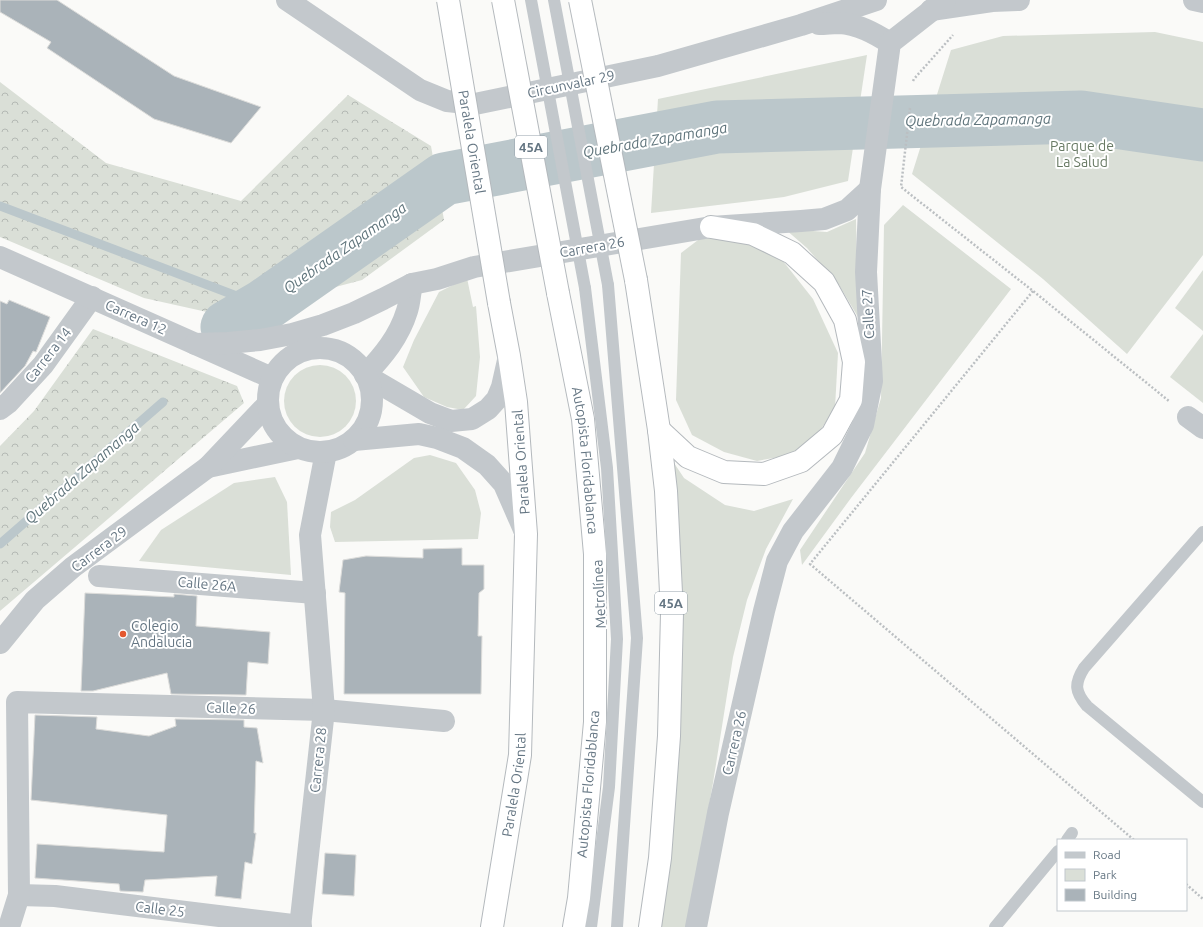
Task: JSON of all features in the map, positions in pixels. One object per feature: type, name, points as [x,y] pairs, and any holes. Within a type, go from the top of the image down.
[{"type":"highway","name":"Paralela Oriental","points":[[448,0],[516,402],[526,534],[520,755],[492,927]]},
{"type":"highway","name":"Autopista Floridablanca","points":[[503,0],[583,419],[595,554],[595,722],[579,898],[574,927]]},
{"type":"highway","name":"45A","points":[[580,0],[636,280],[659,430],[666,491],[672,613],[670,736],[660,858],[650,927]]},
{"type":"highway","points":[[659,430],[688,457],[724,472],[764,474],[801,461],[808,456],[832,435],[851,400],[854,362],[845,320],[824,282],[792,253],[753,234],[711,227]]},
{"type":"street","name":"Circunvalar 29","points":[[287,0],[420,90],[447,101],[475,104],[658,66],[801,25],[876,0]]},
{"type":"street","points":[[801,25],[840,23],[860,27],[890,43],[938,5],[1019,0]]},
{"type":"street","points":[[1194,0],[1203,2]]},
{"type":"street","name":"Calle 27","points":[[777,561],[793,531],[842,468],[864,425],[872,381],[866,272],[871,184],[890,43]]},
{"type":"street","name":"Carrera 26","points":[[195,344],[260,340],[292,334],[323,325],[354,313],[412,284],[438,279],[474,267],[711,227],[824,219],[847,210],[871,184]]},
{"type":"street","name":"Carrera 12","points":[[0,257],[272,378]]},
{"type":"street","points":[[365,375],[383,356],[397,334],[407,311],[412,284]]},
{"type":"street","name":"Carrera 14","points":[[0,409],[8,403],[43,365],[92,297]]},
{"type":"street","points":[[308,348],[338,351],[346,355],[361,368],[365,375],[370,387],[372,399],[371,410],[368,422],[362,432],[354,440],[341,448],[326,452],[309,452],[291,444],[279,434],[271,420],[267,405],[268,387],[272,378],[283,362],[291,356],[308,348]]},
{"type":"street","points":[[365,375],[430,413],[451,421],[472,419],[488,409],[497,400],[502,387],[509,356]]},
{"type":"street","name":"Carrera 29","points":[[0,643],[35,600],[73,567],[208,467],[267,405]]},
{"type":"street","points":[[354,440],[419,434],[437,438],[463,448],[487,465],[504,484],[526,534]]},
{"type":"street","name":"Carrera 29","points":[[208,467],[298,448]]},
{"type":"street","name":"Carrera 28","points":[[301,926],[324,710],[310,536],[326,452]]},
{"type":"street","name":"Carrera 26","points":[[696,927],[718,813],[764,611],[777,561]]},
{"type":"street","name":"Calle 26A","points":[[99,576],[315,593]]},
{"type":"street","name":"Calle 26","points":[[19,896],[18,702],[324,710],[444,721]]},
{"type":"street","points":[[9,927],[19,896]]},
{"type":"street","name":"Calle 25","points":[[19,896],[55,896],[301,926]]},
{"type":"lane","name":"Metrolínea","points":[[531,0],[585,288],[607,468],[617,639],[609,787],[591,927]]},
{"type":"lane","points":[[554,0],[608,285],[637,638],[617,927]]},
{"type":"lane","points":[[1203,532],[1084,668],[1078,677],[1077,688],[1080,697],[1087,706],[1203,802]]},
{"type":"lane","points":[[995,927],[1057,851]]},
{"type":"path","points":[[913,86],[914,79],[953,34]]},
{"type":"path","points":[[911,102],[901,187],[1195,422]]},
{"type":"path","points":[[1033,291],[810,564],[1133,839]]},
{"type":"path","points":[[1187,885],[1203,899]]},
{"type":"green space","name":"Parque de La Salud","points":[[1155,32],[1203,42],[1203,255],[1127,354],[1043,279],[912,174],[951,50],[1003,36]]},
{"type":"green space","points":[[867,55],[848,181],[784,197],[651,213],[658,99]]},
{"type":"green space","points":[[0,82],[106,163],[241,201],[348,95],[431,146],[444,220],[362,280],[225,316],[144,298],[0,237]]},
{"type":"green space","points":[[903,205],[1011,289],[851,498],[802,565],[800,550],[865,453],[881,398],[884,225]]},
{"type":"green space","points":[[856,219],[858,317],[839,285],[807,248],[785,229],[827,232]]},
{"type":"green space","points":[[702,237],[739,237],[783,261],[813,299],[838,353],[835,408],[812,443],[785,456],[757,461],[724,452],[692,435],[676,400],[681,253]]},
{"type":"green space","points":[[1203,270],[1203,331],[1175,308]]},
{"type":"green space","points":[[467,278],[473,307],[476,306],[480,357],[476,396],[463,410],[447,407],[424,397],[403,367],[414,340],[439,292]]},
{"type":"green space","points":[[93,329],[237,386],[244,403],[0,611],[0,446],[34,411]]},
{"type":"green space","points":[[1203,334],[1203,403],[1170,377]]},
{"type":"green space","points":[[313,365],[327,365],[346,375],[356,394],[356,408],[346,427],[327,437],[313,437],[294,427],[284,408],[284,394],[294,375]]},
{"type":"green space","points":[[430,455],[456,463],[475,490],[481,513],[478,539],[335,542],[330,527],[331,512],[355,500],[414,458]]},
{"type":"green space","points":[[672,460],[684,478],[725,505],[754,511],[793,499],[766,549],[747,600],[733,657],[713,783],[687,927],[657,927]]},
{"type":"green space","points":[[275,477],[287,502],[291,575],[139,561],[161,530],[234,483]]},
{"type":"building","points":[[0,0],[57,0],[174,76],[261,107],[231,143],[154,119],[47,48],[51,42],[0,12]]},
{"type":"building","points":[[9,300],[50,317],[36,352],[33,351],[25,366],[0,393],[0,301],[7,304]]},
{"type":"building","points":[[462,548],[462,565],[484,565],[484,589],[479,593],[478,636],[482,636],[481,694],[344,694],[345,593],[339,592],[343,560],[366,556],[423,558],[423,549]]},
{"type":"building","points":[[85,593],[174,597],[174,594],[197,596],[196,626],[270,632],[268,664],[248,662],[246,695],[171,694],[167,673],[93,691],[81,691]]},
{"type":"building","points":[[35,715],[97,717],[96,729],[149,736],[176,726],[175,719],[244,720],[244,727],[257,728],[263,763],[256,761],[254,833],[256,833],[252,864],[245,862],[241,899],[215,896],[217,876],[145,880],[143,892],[120,891],[119,884],[35,878],[37,844],[164,852],[167,815],[31,800]]},
{"type":"building","points":[[325,853],[356,855],[354,896],[322,894]]},
{"type":"waterway","name":"Quebrada Zapamanga","points":[[227,327],[263,306],[444,179],[717,127],[1081,117],[1203,135]]},
{"type":"waterway","points":[[0,206],[263,306]]},
{"type":"waterway","name":"Quebrada Zapamanga","points":[[0,544],[163,402]]},
{"type":"place","name":"Colegio Andalucia","points":[[123,634]]}]
